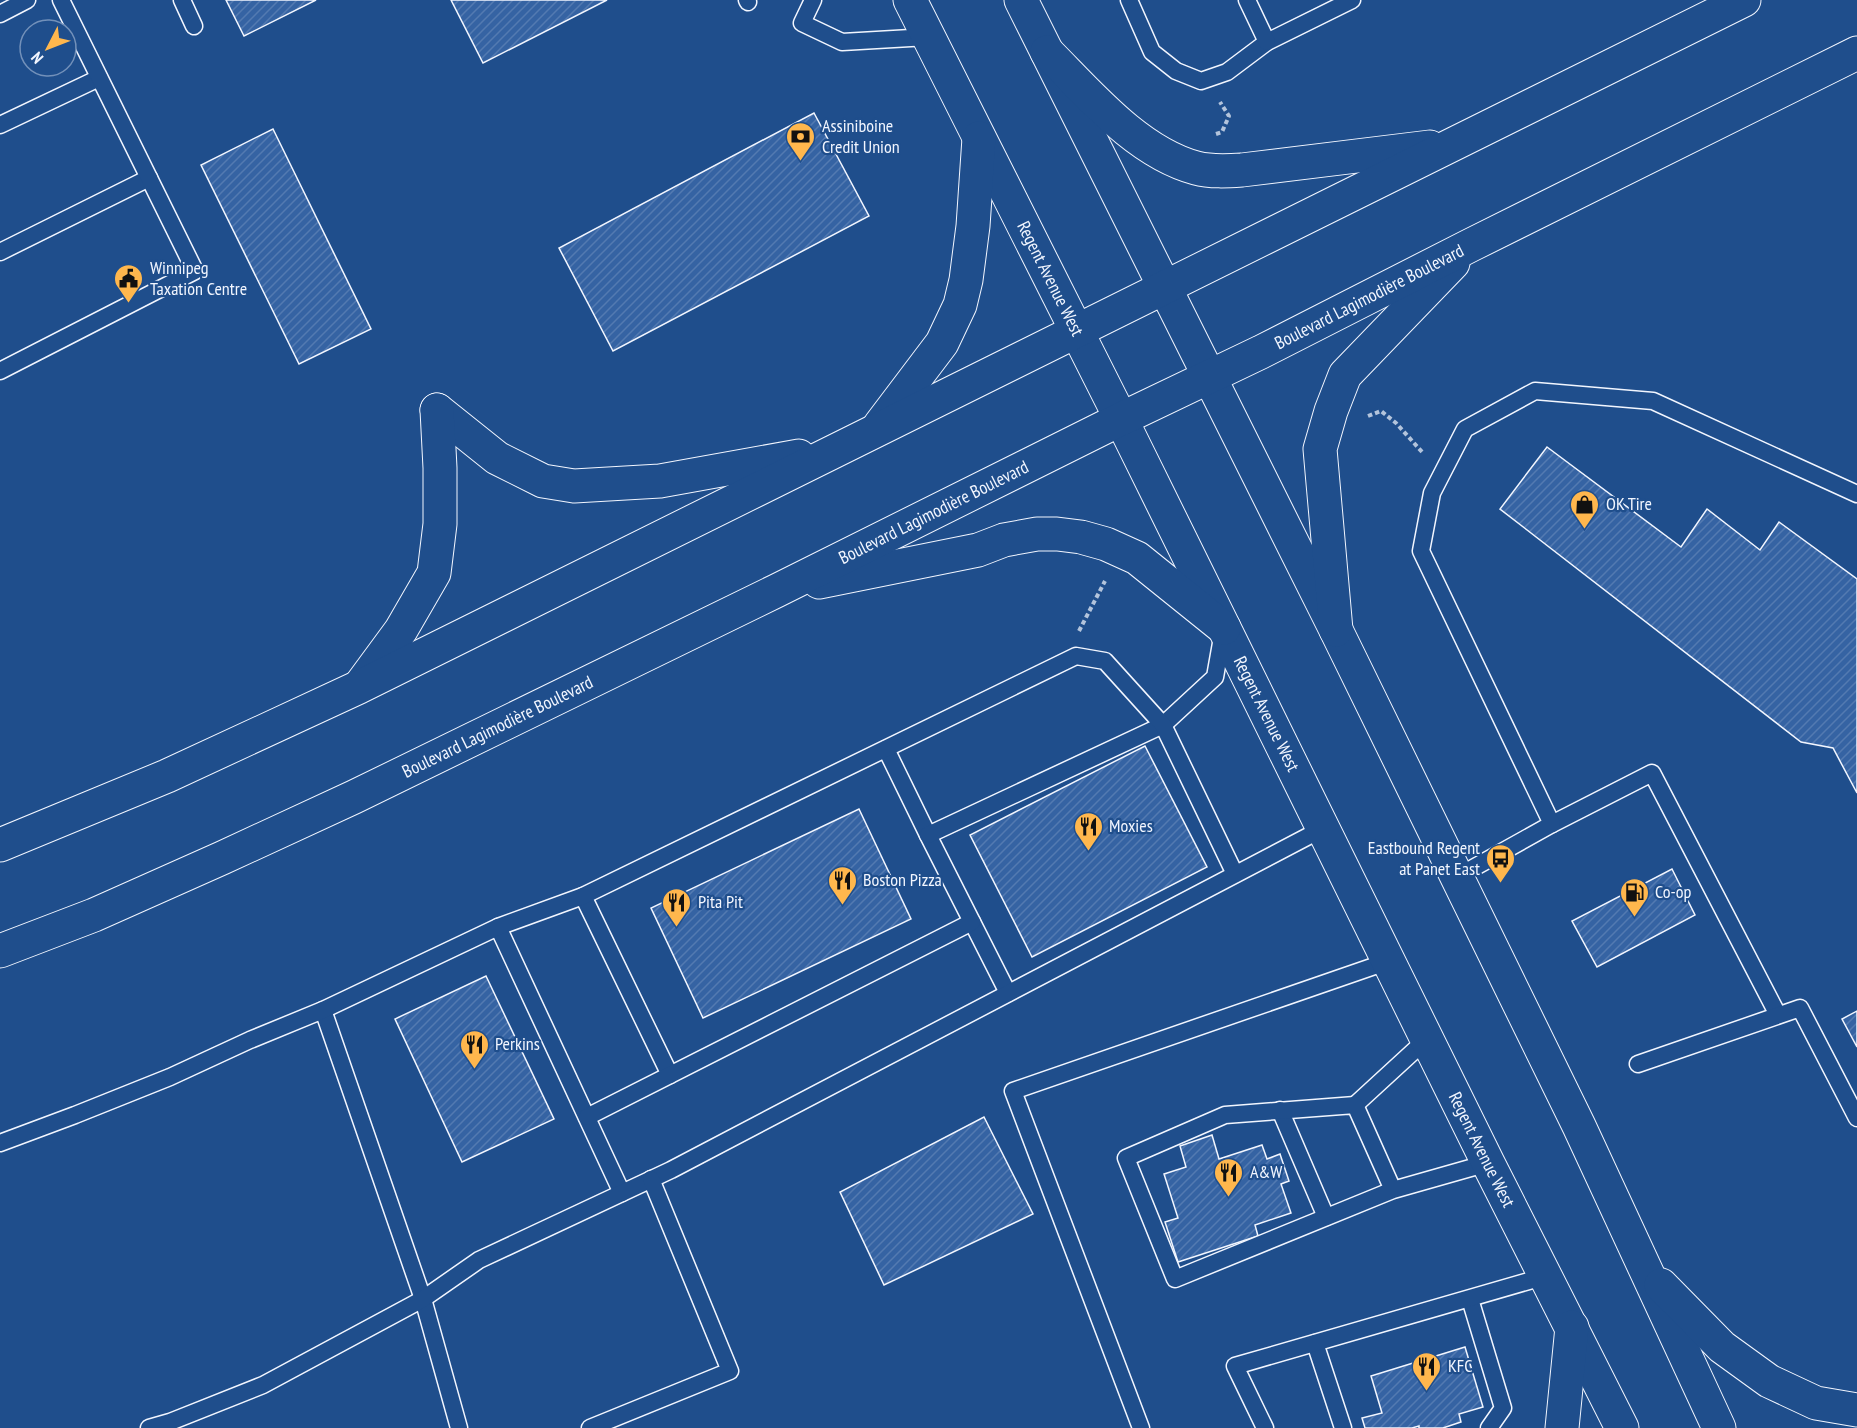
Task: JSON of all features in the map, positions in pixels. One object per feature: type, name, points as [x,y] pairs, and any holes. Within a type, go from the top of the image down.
[{"type":"main road","name":"Regent Avenue West","points":[[910,0],[1121,419],[1322,829],[1622,1428]]},
{"type":"main road","points":[[1021,0],[1336,630],[1579,1126],[1719,1428]]},
{"type":"main road","points":[[0,845],[167,776],[359,687],[1744,0]]},
{"type":"main road","points":[[1047,52],[1114,119],[1139,139],[1173,159],[1196,168],[1219,171],[1242,170],[1452,144]]},
{"type":"main road","name":"Boulevard Lagimodière Boulevard","points":[[0,951],[94,915],[386,782],[1209,377],[1857,53]]},
{"type":"main road","points":[[875,431],[942,343],[960,305],[966,280],[973,226],[979,138]]},
{"type":"main road","points":[[1336,630],[1320,449],[1331,411],[1345,375],[1471,245]]},
{"type":"main road","points":[[359,687],[401,630],[434,573],[440,524],[440,468],[434,401],[497,458],[543,481],[574,486],[660,481],[836,449]]},
{"type":"main road","points":[[776,591],[978,550],[1004,540],[1037,534],[1057,534],[1081,537],[1106,544],[1137,558],[1224,628]]},
{"type":"main road","points":[[1645,1268],[1722,1347],[1769,1381],[1816,1403],[1857,1410]]},
{"type":"main road","points":[[1562,1428],[1572,1327]]},
{"type":"lane","points":[[0,14],[27,0]]},
{"type":"lane","points":[[0,371],[195,271],[61,0]]},
{"type":"lane","points":[[182,0],[194,26]]},
{"type":"lane","points":[[813,0],[802,23],[842,42],[928,37]]},
{"type":"lane","points":[[1129,0],[1152,52],[1176,71],[1201,81],[1227,72],[1267,42],[1352,0]]},
{"type":"lane","points":[[1247,0],[1267,42]]},
{"type":"lane","points":[[0,125],[99,78]]},
{"type":"lane","points":[[0,252],[149,178]]},
{"type":"lane","points":[[1552,825],[1421,551],[1432,493],[1465,429],[1535,391],[1653,401],[1857,494]]},
{"type":"lane","points":[[928,835],[1163,726],[1215,678],[1224,628]]},
{"type":"lane","points":[[0,1143],[170,1077],[250,1040],[323,1010],[498,927],[583,897],[1076,656],[1105,661],[1163,726],[1235,874]]},
{"type":"lane","points":[[886,749],[1008,993]]},
{"type":"lane","points":[[1457,877],[1652,773],[1779,1016]]},
{"type":"lane","points":[[149,1428],[263,1385],[423,1299],[479,1260],[651,1179],[1322,829]]},
{"type":"lane","points":[[583,897],[670,1076]]},
{"type":"lane","points":[[587,1117],[972,922]]},
{"type":"lane","points":[[498,927],[622,1193]]},
{"type":"lane","points":[[1141,1428],[1013,1091],[1389,961]]},
{"type":"lane","points":[[1638,1064],[1800,1008],[1857,1118]]},
{"type":"lane","points":[[323,1010],[423,1299],[459,1428]]},
{"type":"lane","points":[[1428,1038],[1355,1105],[1225,1115],[1126,1158],[1175,1279],[1393,1190],[1488,1163]]},
{"type":"lane","points":[[1355,1105],[1393,1190]]},
{"type":"lane","points":[[1280,1110],[1326,1217]]},
{"type":"lane","points":[[590,1428],[730,1371],[651,1179]]},
{"type":"lane","points":[[1265,1428],[1236,1366],[1546,1276]]},
{"type":"lane","points":[[1470,1299],[1503,1408],[1489,1428]]},
{"type":"lane","points":[[1314,1343],[1343,1428]]},
{"type":"path","points":[[1207,79],[1229,116],[1222,132],[1212,136]]},
{"type":"path","points":[[1363,417],[1380,411],[1396,423],[1442,474]]},
{"type":"path","points":[[1064,661],[1105,580]]},
{"type":"building","points":[[226,0],[316,0],[244,36]]},
{"type":"building","points":[[451,0],[607,0],[483,63]]},
{"type":"building","points":[[814,113],[869,216],[613,351],[559,248]]},
{"type":"building","points":[[273,129],[371,329],[299,364],[201,165]]},
{"type":"building","points":[[1547,447],[1681,547],[1707,509],[1760,550],[1779,522],[1857,579],[1857,793],[1833,748],[1801,742],[1500,509]]},
{"type":"building","name":"Moxies","points":[[1145,746],[1207,867],[1032,957],[970,835]]},
{"type":"building","points":[[859,809],[911,919],[703,1018],[651,908]]},
{"type":"building","name":"Co-op","points":[[1672,869],[1695,915],[1597,967],[1572,921]]},
{"type":"building","name":"Perkins","points":[[486,976],[554,1119],[462,1162],[395,1019]]},
{"type":"building","points":[[1857,1011],[1857,1047],[1842,1019]]},
{"type":"building","points":[[984,1117],[1033,1214],[884,1285],[840,1192]]},
{"type":"building","name":"A&W","points":[[1212,1135],[1219,1159],[1262,1145],[1267,1159],[1280,1154],[1289,1181],[1281,1184],[1291,1213],[1255,1225],[1258,1236],[1178,1262],[1165,1222],[1178,1218],[1164,1174],[1186,1167],[1180,1146]]},
{"type":"building","name":"KFC","points":[[1465,1347],[1483,1407],[1459,1414],[1461,1422],[1443,1428],[1419,1428],[1419,1426],[1365,1428],[1362,1418],[1382,1413],[1371,1376]]},
{"type":"place","name":"Assiniboine Credit Union","points":[[801,162]]},
{"type":"place","name":"Winnipeg Taxation Centre","points":[[129,304]]},
{"type":"place","name":"OK Tire","points":[[1585,530]]},
{"type":"place","name":"Moxies","points":[[1088,852]]},
{"type":"place","name":"Eastbound Regent at Panet East","points":[[1501,884]]},
{"type":"place","name":"Boston Pizza","points":[[842,906]]},
{"type":"place","name":"Co-op","points":[[1634,918]]},
{"type":"place","name":"Pita Pit","points":[[677,928]]},
{"type":"place","name":"Perkins","points":[[474,1070]]},
{"type":"place","name":"A&W","points":[[1229,1198]]},
{"type":"place","name":"KFC","points":[[1427,1392]]}]
